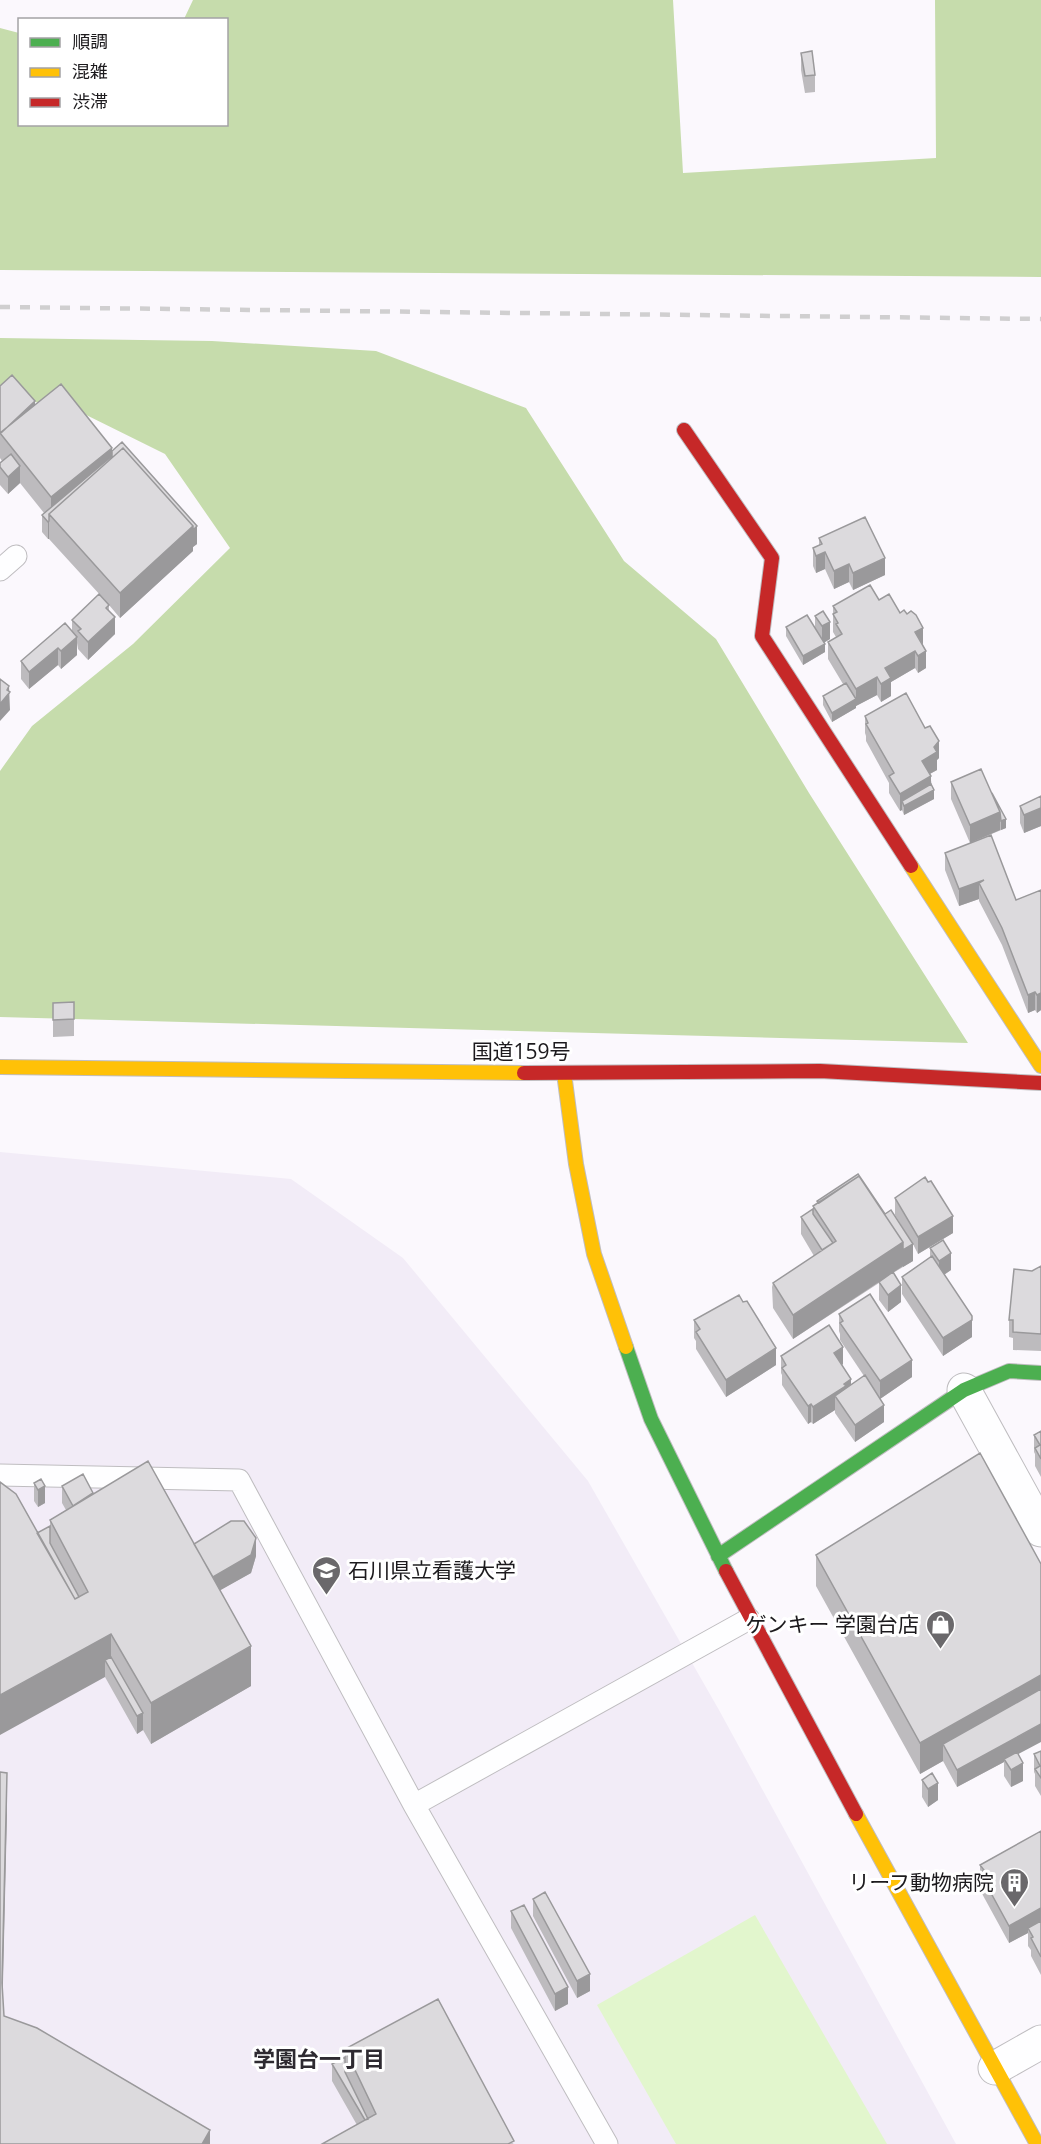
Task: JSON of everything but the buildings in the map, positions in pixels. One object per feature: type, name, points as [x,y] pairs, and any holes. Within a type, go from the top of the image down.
[{"type":"main road","points":[[684,430],[772,558],[762,636],[1041,1066]]},
{"type":"main road","name":"国道159号","points":[[0,1067],[564,1072],[820,1071],[1041,1083]]},
{"type":"main road","points":[[564,1072],[576,1164],[594,1254],[651,1419],[749,1619],[1037,2144]]},
{"type":"main road","points":[[718,1556],[964,1390],[1009,1371],[1041,1373]]},
{"type":"street","points":[[964,1390],[1041,1530]]},
{"type":"street","points":[[995,2068],[1041,2042]]},
{"type":"lane","points":[[0,570],[16,556]]},
{"type":"lane","points":[[0,1475],[239,1480],[414,1806],[607,2144]]},
{"type":"lane","points":[[414,1806],[749,1619]]},
{"type":"shaded area","name":"石川県立看護大学","points":[[0,1152],[291,1179],[403,1258],[588,1481],[719,1710],[956,2144],[0,2144]]},
{"type":"green space","points":[[193,0],[673,0],[683,173],[936,158],[935,0],[1041,0],[1041,277],[0,270],[0,28],[18,33],[18,126],[228,126],[228,18],[184,18]]},
{"type":"green space","points":[[0,338],[212,341],[376,351],[526,408],[624,561],[716,639],[809,793],[968,1043],[0,1017],[0,771],[32,726],[133,644],[230,548],[165,454],[62,403],[0,401]]},
{"type":"green space","points":[[755,1915],[887,2144],[676,2144],[597,2005]]},
{"type":"railway","points":[[0,307],[1041,319]]},
{"type":"traffic: fast","points":[[626,1347],[651,1419],[726,1571]]},
{"type":"traffic: fast","points":[[718,1556],[964,1390],[1009,1371],[1041,1373]]},
{"type":"traffic: slow","points":[[911,866],[1041,1066]]},
{"type":"traffic: slow","points":[[0,1067],[524,1073]]},
{"type":"traffic: slow","points":[[564,1073],[576,1164],[594,1254],[626,1347]]},
{"type":"traffic: slow","points":[[856,1814],[1037,2144]]},
{"type":"traffic: jam","points":[[684,430],[772,558],[762,636],[911,866]]},
{"type":"traffic: jam","points":[[524,1073],[820,1071],[1041,1083]]},
{"type":"traffic: jam","points":[[726,1571],[856,1814]]},
{"type":"place","name":"石川県立看護大学","points":[[327,1596]]},
{"type":"place","name":"ゲンキー 学園台店","points":[[940,1650]]},
{"type":"place","name":"リーフ動物病院","points":[[1015,1908]]},
{"type":"district","name":"学園台一丁目","points":[[319,2058]]}]
